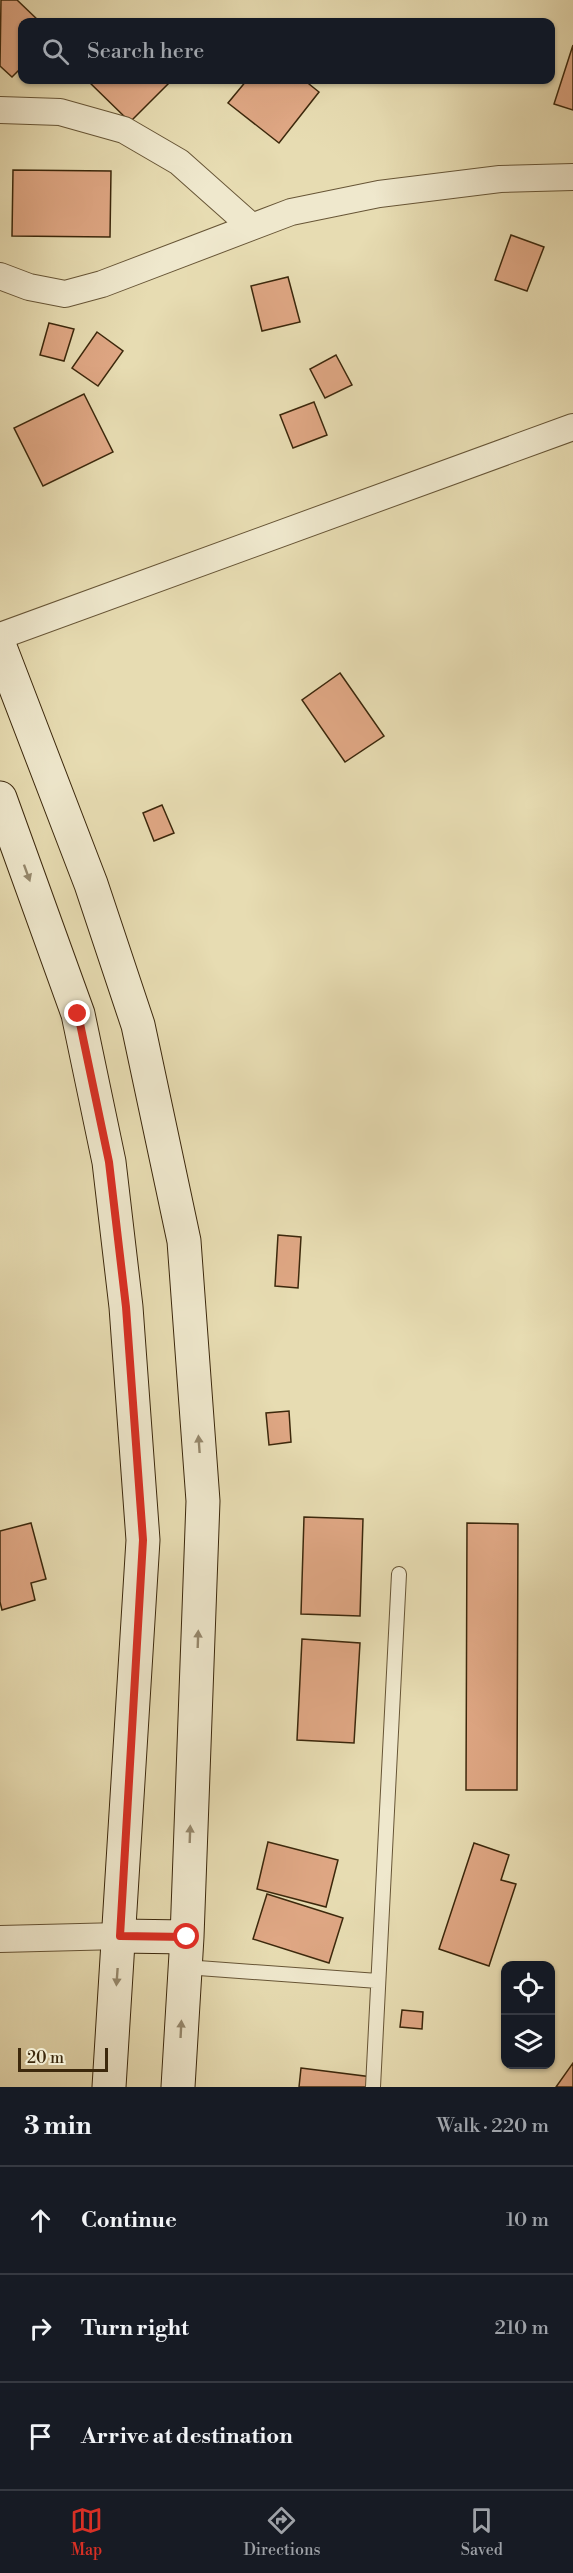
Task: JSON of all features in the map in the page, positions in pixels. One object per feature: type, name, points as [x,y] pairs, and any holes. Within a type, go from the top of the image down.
[{"type":"street","points":[[0,110],[60,112],[124,130],[179,162],[251,226]]},
{"type":"street","points":[[0,276],[29,287],[65,294],[102,284],[291,212],[379,194],[500,179],[573,177]]},
{"type":"street","points":[[0,636],[573,427]]},
{"type":"street","points":[[0,647],[92,884],[138,1025],[184,1241],[203,1501],[186,1952],[178,2087]]},
{"type":"street","points":[[0,798],[78,1014],[109,1162],[126,1307],[143,1540],[109,2087]]},
{"type":"street","points":[[0,1939],[120,1936],[186,1952]]},
{"type":"lane","points":[[373,2087],[399,1574]]},
{"type":"lane","points":[[186,1952],[378,1981]]},
{"type":"building","points":[[1,0],[17,0],[36,18],[18,18],[18,71],[12,77],[0,66]]},
{"type":"building","points":[[573,45],[573,110],[554,104]]},
{"type":"building","points":[[91,84],[168,84],[130,122]]},
{"type":"building","points":[[244,84],[309,84],[319,92],[279,143],[228,103]]},
{"type":"building","points":[[13,170],[111,171],[110,237],[12,236]]},
{"type":"building","points":[[511,235],[544,247],[527,291],[495,280]]},
{"type":"building","points":[[288,277],[300,322],[262,331],[251,286]]},
{"type":"building","points":[[49,323],[74,329],[64,361],[40,355]]},
{"type":"building","points":[[97,332],[123,351],[98,386],[72,368]]},
{"type":"building","points":[[336,355],[352,385],[325,398],[310,369]]},
{"type":"building","points":[[84,394],[113,452],[43,486],[14,428]]},
{"type":"building","points":[[314,402],[327,435],[293,448],[280,415]]},
{"type":"building","points":[[340,673],[384,736],[345,762],[302,700]]},
{"type":"building","points":[[162,805],[174,833],[154,841],[143,813]]},
{"type":"building","points":[[278,1235],[301,1237],[298,1288],[275,1286]]},
{"type":"building","points":[[289,1411],[291,1442],[269,1445],[266,1413]]},
{"type":"building","points":[[304,1517],[363,1519],[360,1616],[301,1614]]},
{"type":"building","points":[[31,1523],[46,1579],[31,1583],[35,1600],[2,1610],[0,1531]]},
{"type":"building","points":[[467,1523],[518,1524],[517,1790],[466,1790]]},
{"type":"building","points":[[302,1639],[360,1643],[354,1743],[297,1740]]},
{"type":"building","points":[[268,1842],[338,1860],[326,1907],[257,1889]]},
{"type":"building","points":[[474,1843],[509,1855],[501,1880],[516,1884],[489,1966],[439,1949]]},
{"type":"building","points":[[267,1894],[343,1918],[329,1963],[253,1939]]},
{"type":"building","points":[[402,2010],[423,2012],[422,2029],[400,2027]]},
{"type":"building","points":[[573,2063],[573,2087],[556,2087]]},
{"type":"building","points":[[301,2068],[372,2077],[371,2087],[299,2087]]},
{"type":"route","points":[[78,1014],[109,1162],[126,1307],[143,1540],[120,1936],[187,1937]]}]
